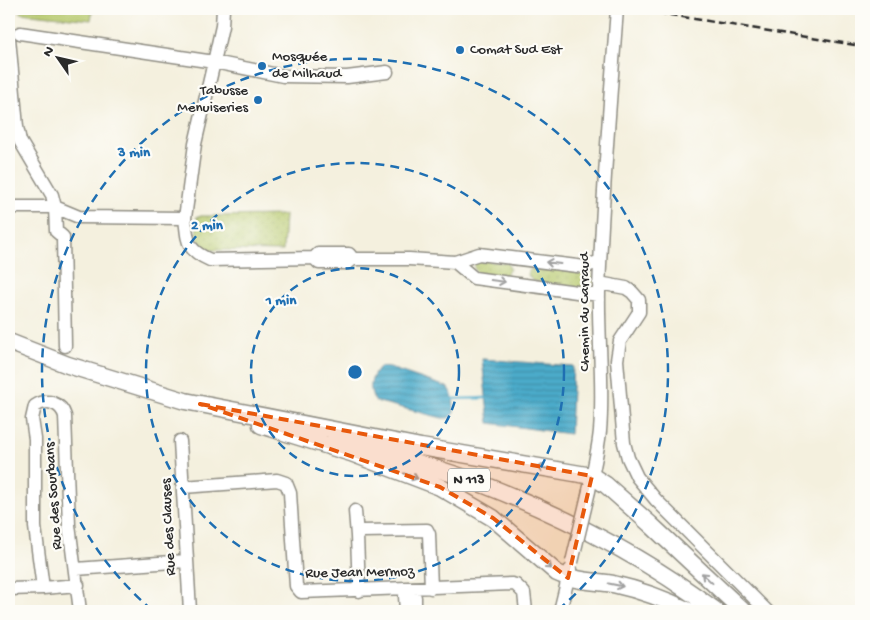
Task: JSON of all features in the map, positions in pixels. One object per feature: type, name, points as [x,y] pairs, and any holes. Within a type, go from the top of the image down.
[{"type":"main road","name":"N 113","points":[[9,342],[68,365],[176,398],[332,438],[487,486],[587,530],[666,576],[716,611]]},
{"type":"main road","name":"N 113","points":[[9,351],[96,381],[153,396],[176,398]]},
{"type":"main road","points":[[200,404],[421,446],[590,484],[606,485],[743,611]]},
{"type":"main road","points":[[200,404],[351,453],[440,487],[493,518],[557,573],[568,578],[594,581],[645,593],[689,611]]},
{"type":"street","points":[[223,9],[222,26],[195,144],[185,218],[188,239],[191,248],[196,254],[210,260],[314,258],[319,263],[348,263],[353,259],[409,259],[455,262],[479,254],[585,267],[600,261]]},
{"type":"street","name":"Chemin du Carraud","points":[[560,611],[590,484],[600,432],[600,261],[617,9]]},
{"type":"street","points":[[65,346],[63,238],[56,231],[55,207],[52,195],[20,141],[16,127],[14,36],[214,62],[283,76],[347,77],[387,72]]},
{"type":"street","points":[[9,207],[55,207],[79,217],[185,218]]},
{"type":"street","points":[[455,262],[474,278],[599,289],[626,288],[632,292],[638,300],[639,312],[620,341],[617,360],[624,444],[628,458],[638,476],[656,500],[767,611]]},
{"type":"street","name":"Rue des Sourbans","points":[[43,588],[35,526],[35,440],[32,414],[35,406],[43,402],[50,402],[62,410],[65,416],[69,525],[80,611]]},
{"type":"street","name":"Rue des Clauses","points":[[180,441],[190,611]]},
{"type":"street","name":"Rue Jean Mermoz","points":[[183,487],[284,481],[288,485],[290,494],[297,589],[304,593],[516,585],[524,593],[526,611]]},
{"type":"street","points":[[355,511],[359,591]]},
{"type":"street","points":[[357,536],[361,530],[427,530],[429,534],[431,588]]},
{"type":"street","points":[[76,568],[186,561]]},
{"type":"street","points":[[9,589],[78,585]]},
{"type":"street","points":[[406,611],[405,596],[409,590],[415,597],[415,611]]},
{"type":"highlighted area","points":[[200,404],[592,476],[568,578],[493,518],[440,487]]},
{"type":"green space","points":[[21,9],[93,9],[91,20],[20,13]]},
{"type":"green space","points":[[285,215],[283,251],[208,250],[201,244],[197,235],[197,216]]},
{"type":"green space","points":[[477,260],[508,263],[510,269],[504,277],[477,273],[474,268]]},
{"type":"green space","points":[[536,265],[587,271],[593,283],[587,289],[533,281],[528,275],[530,269]]},
{"type":"water","points":[[482,359],[573,366],[570,434],[489,423]]},
{"type":"water","points":[[380,367],[390,368],[447,387],[454,403],[454,413],[449,418],[442,418],[375,401],[371,392],[371,383]]},
{"type":"waterway","points":[[453,399],[486,398]]},
{"type":"railway","points":[[634,9],[861,46]]},
{"type":"place","name":"Comat Sud Est","points":[[460,50]]},
{"type":"place","name":"Mosquée de Milhaud","points":[[262,66]]},
{"type":"place","name":"Tabusse Menuiseries","points":[[258,100]]}]
